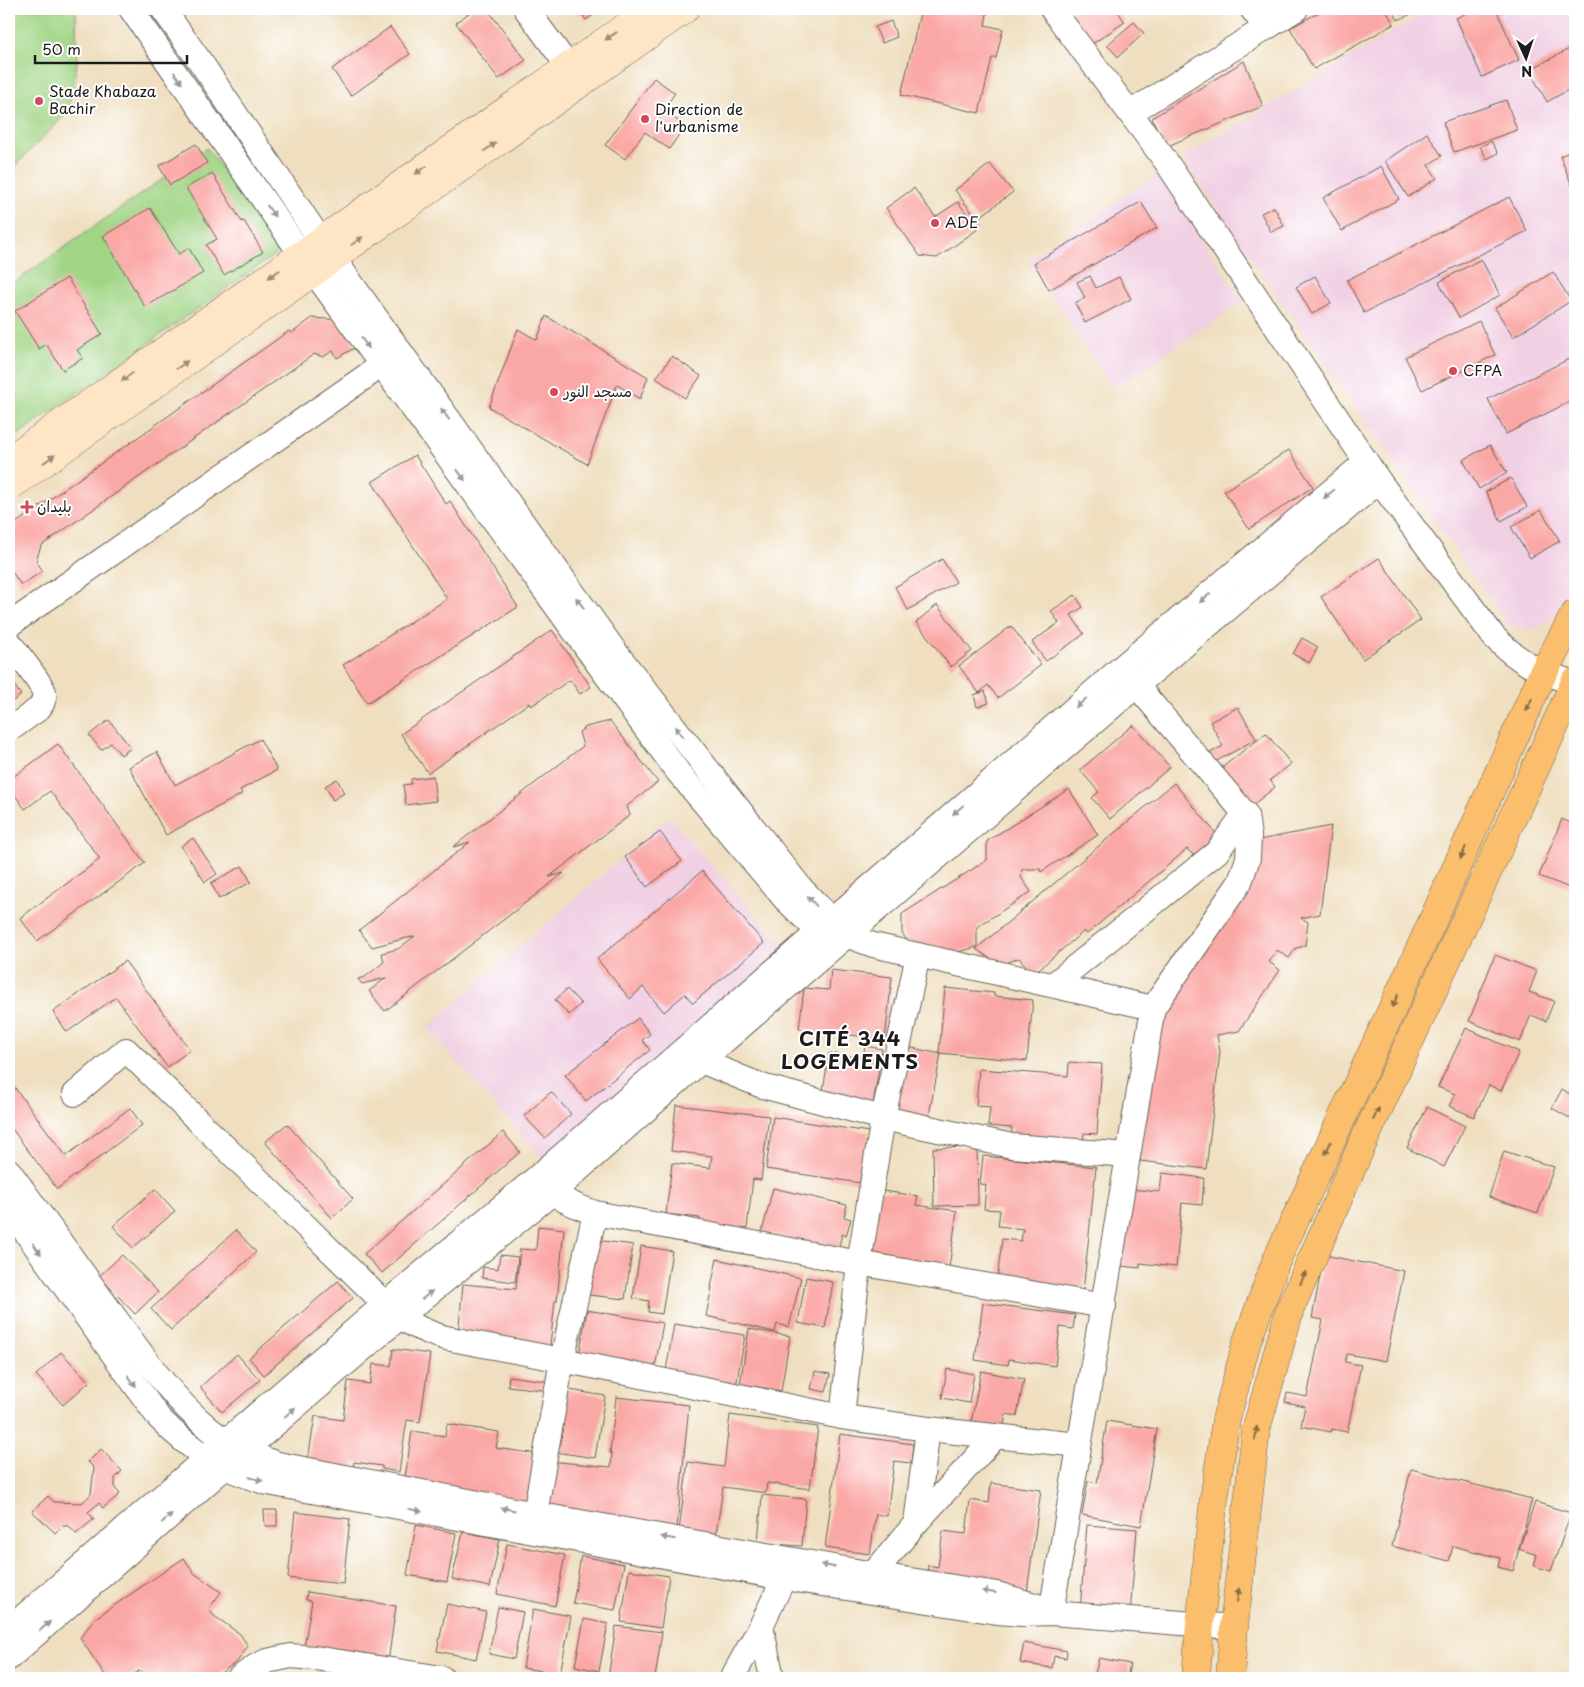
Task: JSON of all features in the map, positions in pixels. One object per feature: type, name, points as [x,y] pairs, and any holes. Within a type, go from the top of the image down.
[{"type":"main road","points":[[1196,1678],[1214,1499],[1226,1420],[1250,1332],[1277,1259],[1428,930],[1543,673],[1575,614]]},
{"type":"main road","points":[[1230,1678],[1256,1430],[1290,1309],[1361,1147],[1575,682]]},
{"type":"street","points":[[131,9],[317,257],[553,584],[678,772],[785,898],[832,934],[1153,1008]]},
{"type":"street","points":[[163,9],[204,67],[317,257]]},
{"type":"street","points":[[526,9],[568,66]]},
{"type":"street","points":[[9,487],[317,257],[568,66],[652,9]]},
{"type":"street","points":[[9,460],[317,257],[685,9]]},
{"type":"street","points":[[1052,9],[1165,160],[1373,472],[1494,636],[1516,658],[1543,673],[1575,682]]},
{"type":"street","points":[[1252,9],[1266,28]]},
{"type":"street","points":[[1130,113],[1296,9]]},
{"type":"street","points":[[9,625],[391,359]]},
{"type":"street","points":[[9,1630],[215,1463],[393,1311],[543,1187],[832,934],[1122,667],[1373,472]]},
{"type":"street","points":[[832,934],[1136,686],[1373,472]]},
{"type":"street","points":[[553,584],[617,654],[787,872],[832,934]]},
{"type":"street","points":[[9,642],[42,689],[44,698],[41,707],[9,730]]},
{"type":"street","points":[[1051,1613],[1153,1008],[1240,882],[1248,858],[1249,836],[1245,812],[1136,686],[1122,667]]},
{"type":"street","points":[[678,772],[697,756]]},
{"type":"street","points":[[1054,984],[1217,852],[1245,812]]},
{"type":"street","points":[[842,1417],[859,1264],[883,1118],[918,955]]},
{"type":"street","points":[[75,1094],[126,1050],[393,1311],[414,1327],[446,1338],[842,1417],[1079,1446]]},
{"type":"street","points":[[692,1056],[762,1086],[883,1118],[1012,1146],[1128,1155]]},
{"type":"street","points":[[9,1171],[163,1382],[193,1415],[209,1429],[235,1446],[278,1464],[535,1514],[997,1594],[1036,1605],[1051,1613]]},
{"type":"street","points":[[543,1187],[573,1206],[595,1213],[859,1264],[1104,1306]]},
{"type":"street","points":[[9,1209],[159,1418],[188,1445],[215,1463],[246,1476],[268,1483],[784,1578],[997,1612],[1022,1614],[1051,1613],[1234,1627]]},
{"type":"street","points":[[535,1514],[562,1360],[595,1213]]},
{"type":"street","points":[[916,1523],[928,1428]]},
{"type":"street","points":[[873,1574],[916,1523],[996,1436]]},
{"type":"street","points":[[9,1658],[215,1463]]},
{"type":"street","points":[[732,1678],[761,1626],[784,1578]]},
{"type":"street","points":[[761,1626],[772,1678]]},
{"type":"street","points":[[239,1678],[267,1661],[291,1656],[442,1678]]},
{"type":"shaded area","name":"CFPA","points":[[1431,9],[1575,9],[1575,585],[1564,611],[1537,629],[1508,625],[1182,158]]},
{"type":"shaded area","points":[[1158,174],[1243,302],[1113,388],[1028,260]]},
{"type":"shaded area","points":[[669,817],[785,948],[543,1159],[427,1028]]},
{"type":"green space","name":"Stade Khabaza Bachir","points":[[9,9],[76,9],[77,62],[74,87],[66,114],[9,172]]},
{"type":"green space","points":[[207,148],[280,251],[9,441],[9,286]]},
{"type":"building","points":[[474,9],[487,9],[526,60],[499,79],[456,23]]},
{"type":"building","points":[[578,9],[601,9],[586,20]]},
{"type":"building","points":[[921,9],[988,9],[985,25],[1003,29],[996,58],[992,58],[979,113],[901,95]]},
{"type":"building","points":[[1078,9],[1116,9],[1125,22],[1089,46],[1064,18]]},
{"type":"building","points":[[1325,9],[1385,9],[1394,24],[1314,69],[1290,28]]},
{"type":"building","points":[[1392,9],[1422,9],[1398,20]]},
{"type":"building","points":[[1475,9],[1496,9],[1519,60],[1482,77],[1456,18]]},
{"type":"building","points":[[891,21],[897,37],[882,43],[875,27]]},
{"type":"building","points":[[1134,22],[1144,33],[1118,57],[1107,45]]},
{"type":"building","points":[[390,27],[410,54],[351,96],[332,69]]},
{"type":"building","points":[[1575,46],[1575,86],[1547,102],[1529,70]]},
{"type":"building","points":[[1244,61],[1263,106],[1165,147],[1152,118]]},
{"type":"building","points":[[654,78],[675,93],[663,110],[685,126],[669,149],[645,132],[625,159],[605,145]]},
{"type":"building","points":[[1506,100],[1517,130],[1454,152],[1443,122]]},
{"type":"building","points":[[1427,133],[1442,156],[1428,165],[1437,178],[1408,197],[1385,161]]},
{"type":"building","points":[[1491,141],[1498,153],[1487,159],[1480,147]]},
{"type":"building","points":[[196,144],[207,163],[170,185],[159,166]]},
{"type":"building","points":[[1575,150],[1575,193],[1560,156]]},
{"type":"building","points":[[990,164],[1013,192],[977,219],[955,190]]},
{"type":"building","points":[[1381,166],[1399,199],[1342,231],[1323,198]]},
{"type":"building","points":[[212,173],[263,252],[224,275],[206,245],[217,239],[186,188]]},
{"type":"building","name":"ADE","points":[[914,188],[935,217],[958,202],[978,229],[937,258],[920,256],[886,208]]},
{"type":"building","points":[[1509,197],[1527,231],[1364,313],[1347,280]]},
{"type":"building","points":[[1141,202],[1157,228],[1049,290],[1034,263]]},
{"type":"building","points":[[1274,207],[1284,226],[1271,232],[1261,213]]},
{"type":"building","points":[[150,208],[179,254],[189,248],[203,273],[145,307],[103,236]]},
{"type":"building","points":[[1481,259],[1500,295],[1459,318],[1439,282]]},
{"type":"building","points":[[1553,272],[1571,301],[1513,337],[1495,308]]},
{"type":"building","points":[[1090,276],[1096,288],[1119,277],[1131,299],[1085,323],[1075,303],[1085,298],[1077,282]]},
{"type":"building","points":[[1315,276],[1331,303],[1312,314],[1296,287]]},
{"type":"building","points":[[67,278],[102,334],[77,350],[83,358],[63,370],[46,344],[39,349],[15,311]]},
{"type":"building","name":"مسجد النور","points":[[546,316],[648,377],[640,399],[617,385],[587,464],[489,407],[518,329],[537,340]]},
{"type":"building","points":[[312,318],[341,320],[356,347],[337,358],[333,351],[323,357],[314,354],[41,546],[36,561],[43,571],[21,585],[9,570],[9,528],[289,331],[292,333]]},
{"type":"building","points":[[1479,321],[1495,355],[1422,390],[1405,357]]},
{"type":"building","points":[[672,356],[701,376],[685,398],[656,378]]},
{"type":"building","points":[[1569,359],[1575,371],[1575,399],[1506,434],[1488,399]]},
{"type":"building","points":[[1490,445],[1507,473],[1479,489],[1463,460]]},
{"type":"building","points":[[1289,450],[1313,487],[1249,529],[1224,491]]},
{"type":"building","points":[[415,455],[446,504],[450,501],[518,607],[367,703],[343,665],[447,599],[372,482]]},
{"type":"building","points":[[1511,478],[1527,507],[1501,521],[1486,492]]},
{"type":"building","points":[[1541,510],[1560,541],[1530,558],[1511,527]]},
{"type":"building","points":[[1379,558],[1421,620],[1363,659],[1321,597]]},
{"type":"building","points":[[942,559],[956,582],[908,610],[895,587]]},
{"type":"building","points":[[1075,595],[1083,607],[1071,615],[1084,634],[1046,661],[1032,642],[1059,623],[1051,611]]},
{"type":"building","points":[[937,605],[972,651],[951,667],[916,622]]},
{"type":"building","points":[[1011,626],[1041,665],[998,698],[988,685],[979,693],[959,666]]},
{"type":"building","points":[[552,630],[591,687],[580,694],[570,680],[531,706],[529,703],[428,773],[401,734]]},
{"type":"building","points":[[1302,638],[1318,647],[1309,663],[1293,654]]},
{"type":"building","points":[[9,678],[21,695],[9,704]]},
{"type":"building","points":[[985,691],[989,703],[977,707],[974,695]]},
{"type":"building","points":[[1238,707],[1256,739],[1215,762],[1210,753],[1223,746],[1210,722]]},
{"type":"building","points":[[109,720],[131,748],[121,755],[111,743],[101,750],[89,735]]},
{"type":"building","points":[[610,721],[658,782],[627,806],[630,815],[549,877],[564,873],[385,1011],[369,991],[386,978],[362,984],[358,979],[365,977],[384,962],[382,953],[398,949],[415,936],[372,947],[359,930],[470,842],[453,847],[583,746],[579,732],[586,727]]},
{"type":"building","points":[[1133,725],[1170,767],[1110,819],[1092,798],[1099,792],[1080,770]]},
{"type":"building","points":[[1266,733],[1291,764],[1270,780],[1275,787],[1249,808],[1219,770]]},
{"type":"building","points":[[260,739],[277,770],[240,790],[242,794],[166,835],[129,767],[157,752],[175,785]]},
{"type":"building","points":[[58,744],[145,863],[37,941],[20,918],[100,859],[50,791],[25,809],[9,787],[9,780]]},
{"type":"building","points":[[433,776],[436,801],[406,805],[403,785],[411,784],[411,779]]},
{"type":"building","points":[[337,779],[344,793],[333,800],[325,786]]},
{"type":"building","points":[[1174,783],[1219,837],[1195,857],[1187,849],[1087,934],[1084,931],[1033,974],[1019,958],[1000,965],[976,949]]},
{"type":"building","points":[[1069,789],[1098,835],[1041,872],[1040,869],[1022,869],[1021,877],[1031,892],[977,927],[977,947],[954,953],[910,945],[902,933],[902,914],[987,860],[987,841]]},
{"type":"building","points":[[1562,819],[1575,825],[1575,890],[1539,876]]},
{"type":"building","points":[[1331,826],[1320,914],[1301,918],[1308,922],[1305,946],[1296,948],[1289,958],[1277,950],[1269,962],[1280,970],[1239,1031],[1217,1035],[1220,1052],[1206,1169],[1140,1161],[1160,1013],[1255,875],[1259,840]]},
{"type":"building","points":[[660,832],[682,861],[647,887],[625,857]]},
{"type":"building","points":[[193,838],[217,874],[205,882],[181,846]]},
{"type":"building","points":[[242,866],[251,882],[219,899],[211,883]]},
{"type":"building","points":[[702,871],[764,943],[693,1003],[685,994],[664,1012],[643,987],[630,999],[597,959]]},
{"type":"building","points":[[1495,955],[1537,971],[1529,992],[1554,1001],[1546,1021],[1531,1015],[1520,1042],[1469,1021]]},
{"type":"building","points":[[125,961],[190,1050],[167,1067],[116,997],[67,1032],[53,1012]]},
{"type":"building","points":[[831,970],[892,977],[885,1039],[799,1029],[804,988],[829,990]]},
{"type":"building","points":[[945,988],[994,993],[994,996],[1033,1000],[1027,1061],[939,1053]]},
{"type":"building","points":[[567,989],[581,1004],[569,1015],[555,1000]]},
{"type":"building","points":[[638,1018],[650,1034],[642,1040],[650,1050],[586,1101],[565,1075]]},
{"type":"building","points":[[1466,1028],[1519,1052],[1501,1091],[1489,1085],[1474,1117],[1449,1106],[1455,1094],[1438,1087]]},
{"type":"building","points":[[865,1046],[882,1049],[873,1105],[822,1097],[829,1053],[863,1058]]},
{"type":"building","points":[[903,1046],[941,1054],[928,1120],[890,1112]]},
{"type":"building","points":[[1069,1062],[1102,1064],[1097,1134],[1084,1133],[1083,1146],[1011,1138],[1012,1128],[988,1126],[990,1107],[976,1106],[979,1069],[1068,1076]]},
{"type":"building","points":[[9,1080],[66,1156],[130,1108],[142,1125],[57,1189],[9,1125]]},
{"type":"building","points":[[1562,1089],[1575,1097],[1575,1121],[1552,1108]]},
{"type":"building","points":[[551,1092],[571,1114],[545,1138],[524,1116]]},
{"type":"building","points":[[676,1105],[769,1116],[761,1180],[753,1179],[746,1236],[699,1231],[700,1218],[666,1214],[672,1163],[710,1168],[712,1156],[671,1151]]},
{"type":"building","points":[[1427,1107],[1465,1126],[1444,1167],[1407,1148]]},
{"type":"building","points":[[773,1117],[869,1132],[861,1183],[766,1169]]},
{"type":"building","points":[[287,1124],[353,1199],[332,1218],[265,1142]]},
{"type":"building","points":[[503,1132],[520,1152],[382,1273],[364,1254]]},
{"type":"building","points":[[977,1147],[978,1205],[934,1206],[933,1148]]},
{"type":"building","points":[[1504,1151],[1554,1167],[1538,1213],[1489,1197]]},
{"type":"building","points":[[983,1156],[1096,1167],[1083,1292],[997,1282],[1002,1239],[1021,1241],[1023,1229],[998,1226],[1000,1210],[984,1209],[986,1185],[980,1184]]},
{"type":"building","points":[[1162,1173],[1204,1178],[1202,1205],[1182,1203],[1176,1267],[1140,1263],[1140,1268],[1122,1266],[1130,1189],[1160,1192]]},
{"type":"building","points":[[773,1188],[847,1205],[844,1217],[851,1219],[846,1236],[842,1234],[838,1250],[762,1232]]},
{"type":"building","points":[[155,1189],[175,1211],[133,1248],[113,1226]]},
{"type":"building","points":[[876,1190],[918,1196],[916,1205],[957,1211],[949,1268],[867,1256]]},
{"type":"building","points":[[538,1226],[564,1229],[557,1301],[555,1301],[550,1346],[458,1336],[463,1284],[516,1289],[520,1249],[536,1250]]},
{"type":"building","points":[[236,1230],[256,1252],[171,1330],[151,1309]]},
{"type":"building","points":[[596,1240],[633,1245],[625,1299],[589,1295]]},
{"type":"building","points":[[641,1246],[672,1251],[662,1314],[648,1312],[649,1301],[633,1298]]},
{"type":"building","points":[[122,1255],[158,1292],[135,1314],[99,1276]]},
{"type":"building","points":[[500,1255],[518,1257],[515,1282],[482,1278],[483,1267],[498,1269]]},
{"type":"building","points":[[1324,1255],[1404,1271],[1386,1361],[1347,1354],[1345,1362],[1361,1365],[1347,1432],[1332,1429],[1331,1432],[1301,1426],[1305,1406],[1285,1402],[1287,1393],[1307,1397],[1323,1320],[1312,1318]]},
{"type":"building","points":[[717,1259],[801,1278],[789,1327],[777,1324],[775,1332],[706,1316]]},
{"type":"building","points":[[806,1277],[833,1282],[825,1328],[798,1323]]},
{"type":"building","points":[[338,1281],[353,1298],[264,1375],[249,1358]]},
{"type":"building","points":[[983,1303],[1075,1315],[1073,1329],[1060,1327],[1055,1366],[1009,1359],[1008,1365],[975,1360]]},
{"type":"building","points":[[587,1310],[663,1323],[654,1374],[578,1360]]},
{"type":"building","points":[[674,1324],[745,1335],[736,1387],[666,1371]]},
{"type":"building","points":[[749,1329],[790,1336],[781,1391],[740,1384]]},
{"type":"building","points":[[393,1349],[430,1354],[420,1422],[407,1420],[399,1472],[382,1469],[382,1466],[354,1462],[353,1472],[307,1466],[315,1416],[343,1420],[348,1381],[370,1384],[373,1364],[391,1366]]},
{"type":"building","points":[[61,1352],[89,1382],[63,1405],[36,1375]]},
{"type":"building","points":[[237,1354],[260,1380],[222,1412],[200,1387]]},
{"type":"building","points":[[947,1369],[974,1374],[969,1403],[942,1398]]},
{"type":"building","points":[[815,1371],[830,1374],[826,1392],[811,1389]]},
{"type":"building","points":[[981,1371],[1024,1379],[1017,1416],[1006,1414],[1003,1430],[971,1423]]},
{"type":"building","points":[[509,1376],[552,1382],[550,1391],[508,1386]]},
{"type":"building","points":[[564,1389],[605,1396],[595,1458],[555,1452]]},
{"type":"building","points":[[616,1397],[689,1405],[677,1528],[544,1513],[549,1461],[611,1467],[612,1453],[610,1453]]},
{"type":"building","points":[[730,1415],[818,1427],[810,1489],[767,1483],[766,1493],[723,1487],[716,1535],[679,1530],[688,1462],[724,1467]]},
{"type":"building","points":[[1107,1421],[1157,1429],[1141,1526],[1082,1515],[1088,1481],[1097,1483]]},
{"type":"building","points":[[447,1424],[499,1432],[496,1448],[538,1454],[529,1509],[404,1484],[412,1431],[445,1436]]},
{"type":"building","points":[[840,1434],[913,1444],[911,1463],[894,1461],[887,1516],[876,1514],[870,1554],[825,1548]]},
{"type":"building","points":[[101,1449],[122,1471],[115,1478],[115,1488],[120,1494],[103,1508],[99,1503],[88,1512],[94,1519],[76,1534],[69,1526],[62,1526],[55,1533],[32,1511],[48,1496],[54,1502],[82,1503],[91,1494],[94,1468],[88,1462]]},
{"type":"building","points":[[1411,1469],[1532,1499],[1513,1571],[1498,1567],[1500,1558],[1453,1546],[1449,1561],[1392,1546]]},
{"type":"building","points":[[991,1483],[1041,1490],[1027,1592],[927,1578],[928,1565],[938,1567],[943,1531],[966,1534],[970,1500],[989,1503]]},
{"type":"building","points":[[762,1495],[806,1499],[802,1546],[758,1543]]},
{"type":"building","points":[[1535,1502],[1571,1513],[1551,1571],[1534,1566],[1537,1555],[1519,1549]]},
{"type":"building","points":[[264,1510],[277,1510],[277,1526],[265,1526]]},
{"type":"building","points":[[295,1512],[350,1519],[343,1584],[288,1578]]},
{"type":"building","points":[[416,1525],[456,1533],[447,1582],[407,1575]]},
{"type":"building","points":[[1087,1525],[1137,1529],[1130,1614],[1080,1610]]},
{"type":"building","points":[[463,1532],[500,1539],[490,1587],[452,1579]]},
{"type":"building","points":[[507,1544],[565,1555],[555,1606],[497,1594]]},
{"type":"building","points":[[581,1556],[624,1564],[615,1610],[573,1603]]},
{"type":"building","points":[[184,1558],[194,1573],[221,1592],[209,1609],[213,1615],[240,1634],[248,1646],[237,1662],[222,1672],[218,1678],[139,1678],[142,1673],[139,1671],[127,1678],[107,1678],[80,1638],[94,1619]]},
{"type":"building","points":[[629,1570],[669,1576],[661,1628],[621,1622]]},
{"type":"building","points":[[307,1592],[396,1606],[388,1662],[304,1647],[312,1601],[306,1600]]},
{"type":"building","points":[[447,1604],[486,1612],[476,1659],[437,1651]]},
{"type":"building","points":[[498,1607],[523,1612],[514,1659],[489,1654]]},
{"type":"building","points":[[533,1609],[571,1616],[560,1674],[523,1668]]},
{"type":"building","points":[[584,1619],[608,1624],[599,1671],[575,1666]]},
{"type":"building","points":[[616,1626],[662,1632],[655,1678],[608,1678]]},
{"type":"building","points":[[1024,1643],[1067,1651],[1066,1658],[1054,1656],[1052,1668],[1020,1663]]},
{"type":"building","points":[[1099,1658],[1130,1664],[1127,1678],[1094,1678]]},
{"type":"place","name":"Stade Khabaza Bachir","points":[[39,101]]},
{"type":"place","name":"Direction de l'urbanisme","points":[[645,119]]},
{"type":"place","name":"ADE","points":[[935,223]]},
{"type":"place","name":"CFPA","points":[[1453,371]]},
{"type":"place","name":"مسجد النور","points":[[554,392]]},
{"type":"place","name":"بليدان","points":[[27,507]]},
{"type":"district","name":"CITÉ 344 LOGEMENTS","points":[[850,1050]]}]
